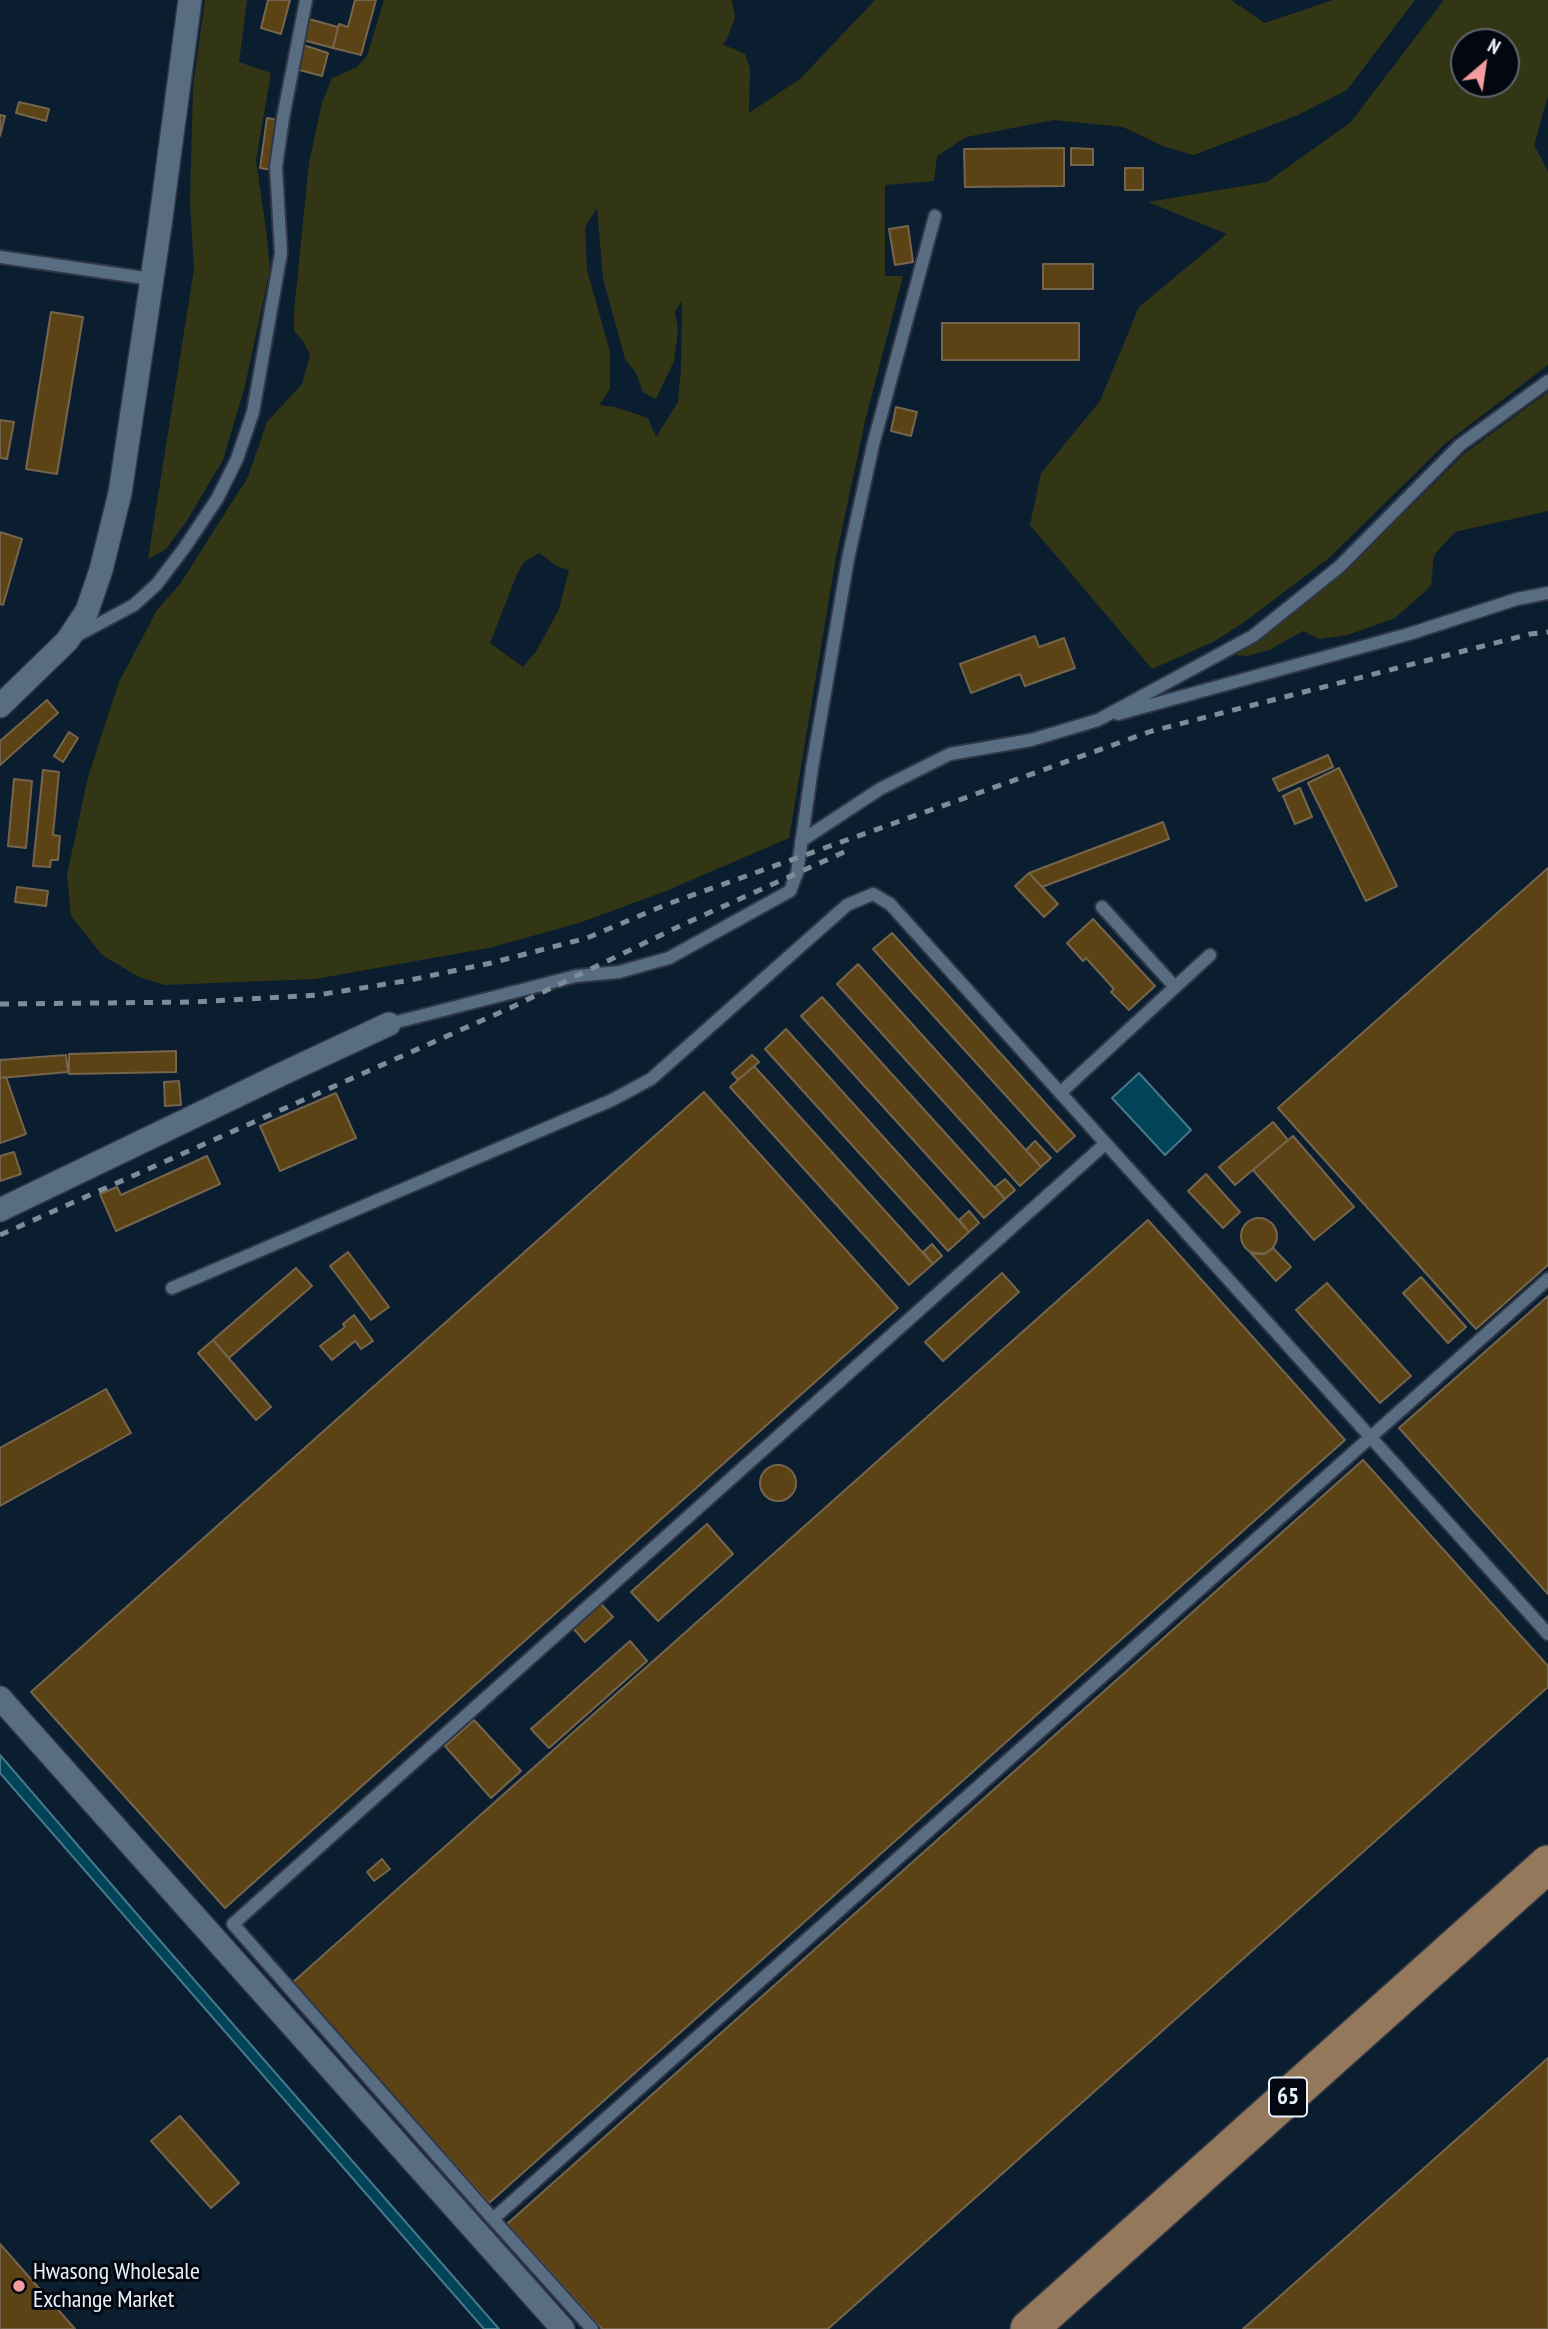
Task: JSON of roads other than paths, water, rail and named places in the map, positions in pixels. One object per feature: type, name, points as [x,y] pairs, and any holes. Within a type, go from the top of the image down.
[{"type":"main road","name":"65","points":[[1029,2329],[1548,1864]]},
{"type":"street","points":[[0,706],[67,641],[87,611],[100,570],[120,493],[190,0]]},
{"type":"street","points":[[0,1210],[389,1024]]},
{"type":"street","points":[[0,1698],[563,2329]]},
{"type":"lane","points":[[67,641],[134,605],[157,584],[217,499],[237,459],[253,412],[281,253],[276,167],[306,0]]},
{"type":"lane","points":[[389,1024],[576,976],[619,972],[668,958],[790,891],[797,873],[800,841],[851,547],[873,445],[935,216]]},
{"type":"lane","points":[[0,257],[152,279]]},
{"type":"lane","points":[[1098,720],[1253,636],[1339,567],[1460,445],[1548,381]]},
{"type":"lane","points":[[800,841],[880,789],[950,754],[1031,740],[1409,634],[1517,599],[1548,593]]},
{"type":"lane","points":[[172,1287],[612,1100],[651,1079],[847,905],[873,894],[890,904],[1068,1086],[1105,1144],[1548,1634]]},
{"type":"lane","points":[[1102,907],[1175,987]]},
{"type":"lane","points":[[1068,1086],[1210,956]]},
{"type":"lane","points":[[592,2329],[233,1924],[1105,1144]]},
{"type":"lane","points":[[494,2219],[1548,1279]]},
{"type":"water","points":[[1139,1073],[1191,1130],[1165,1155],[1112,1098]]},
{"type":"water","points":[[0,1755],[499,2329],[484,2329],[0,1773]]},
{"type":"railway","points":[[0,1004],[195,1002],[318,995],[491,963],[587,938],[665,905],[1152,731],[1530,634],[1548,632]]},
{"type":"railway","points":[[0,1235],[510,1008],[684,924],[851,849]]},
{"type":"place","name":"Hwasong Wholesale Exchange Market","points":[[19,2286]]}]
